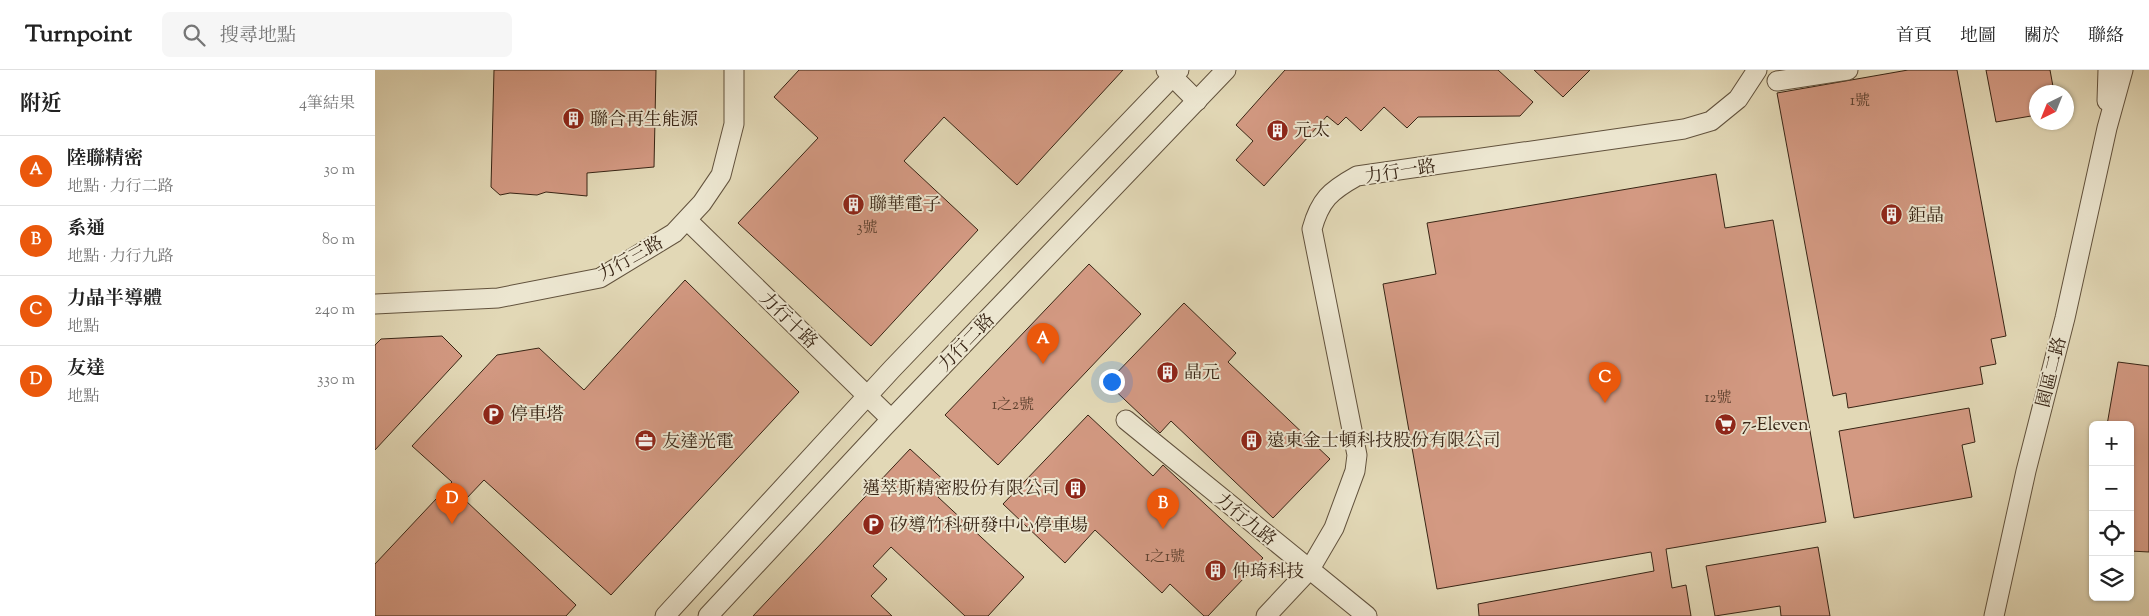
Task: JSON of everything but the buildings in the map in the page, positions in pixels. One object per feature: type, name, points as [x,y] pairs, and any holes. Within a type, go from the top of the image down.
[{"type":"street","name":"力行三路","points":[[375,304],[498,298],[600,278],[673,233],[687,220],[721,175],[735,124],[733,70]]},
{"type":"street","name":"力行二路","points":[[708,616],[891,419],[1226,70]]},
{"type":"street","name":"力行一路","points":[[1266,616],[1310,569],[1334,528],[1355,471],[1357,455],[1311,230],[1316,214],[1326,197],[1340,185],[1357,176],[1684,129],[1711,120],[1738,99],[1757,70]]},
{"type":"street","points":[[1777,81],[1848,70]]},
{"type":"street","name":"園區二路","points":[[2107,128],[2108,70]]},
{"type":"street","name":"園區二路","points":[[1994,616],[2026,471],[2065,318],[2107,128],[2123,70]]},
{"type":"street","name":"力行二路","points":[[665,616],[868,396],[1173,72]]},
{"type":"street","points":[[1173,72],[1197,101]]},
{"type":"street","name":"力行十路","points":[[687,220],[891,419]]},
{"type":"street","name":"力行九路","points":[[1127,420],[1367,616]]},
{"type":"place","name":"聯合再生能源","points":[[574,119]]},
{"type":"place","name":"元太","points":[[1278,130]]},
{"type":"place","name":"聯華電子","points":[[853,204]]},
{"type":"place","name":"鉅晶","points":[[1892,215]]},
{"type":"place","name":"陸聯精密","points":[[1043,364]]},
{"type":"place","name":"晶元","points":[[1168,372]]},
{"type":"place","name":"力晶半導體","points":[[1605,403]]},
{"type":"place","name":"停車塔","points":[[494,414]]},
{"type":"place","name":"7-Eleven","points":[[1726,424]]},
{"type":"place","name":"遠東金士頓科技股份有限公司","points":[[1251,440]]},
{"type":"place","name":"友達光電","points":[[646,441]]},
{"type":"place","name":"邁萃斯精密股份有限公司","points":[[1076,488]]},
{"type":"place","name":"友達","points":[[452,524]]},
{"type":"place","name":"矽導竹科研發中心停車場","points":[[874,525]]},
{"type":"place","name":"系通","points":[[1163,529]]},
{"type":"place","name":"仲琦科技","points":[[1216,571]]}]
